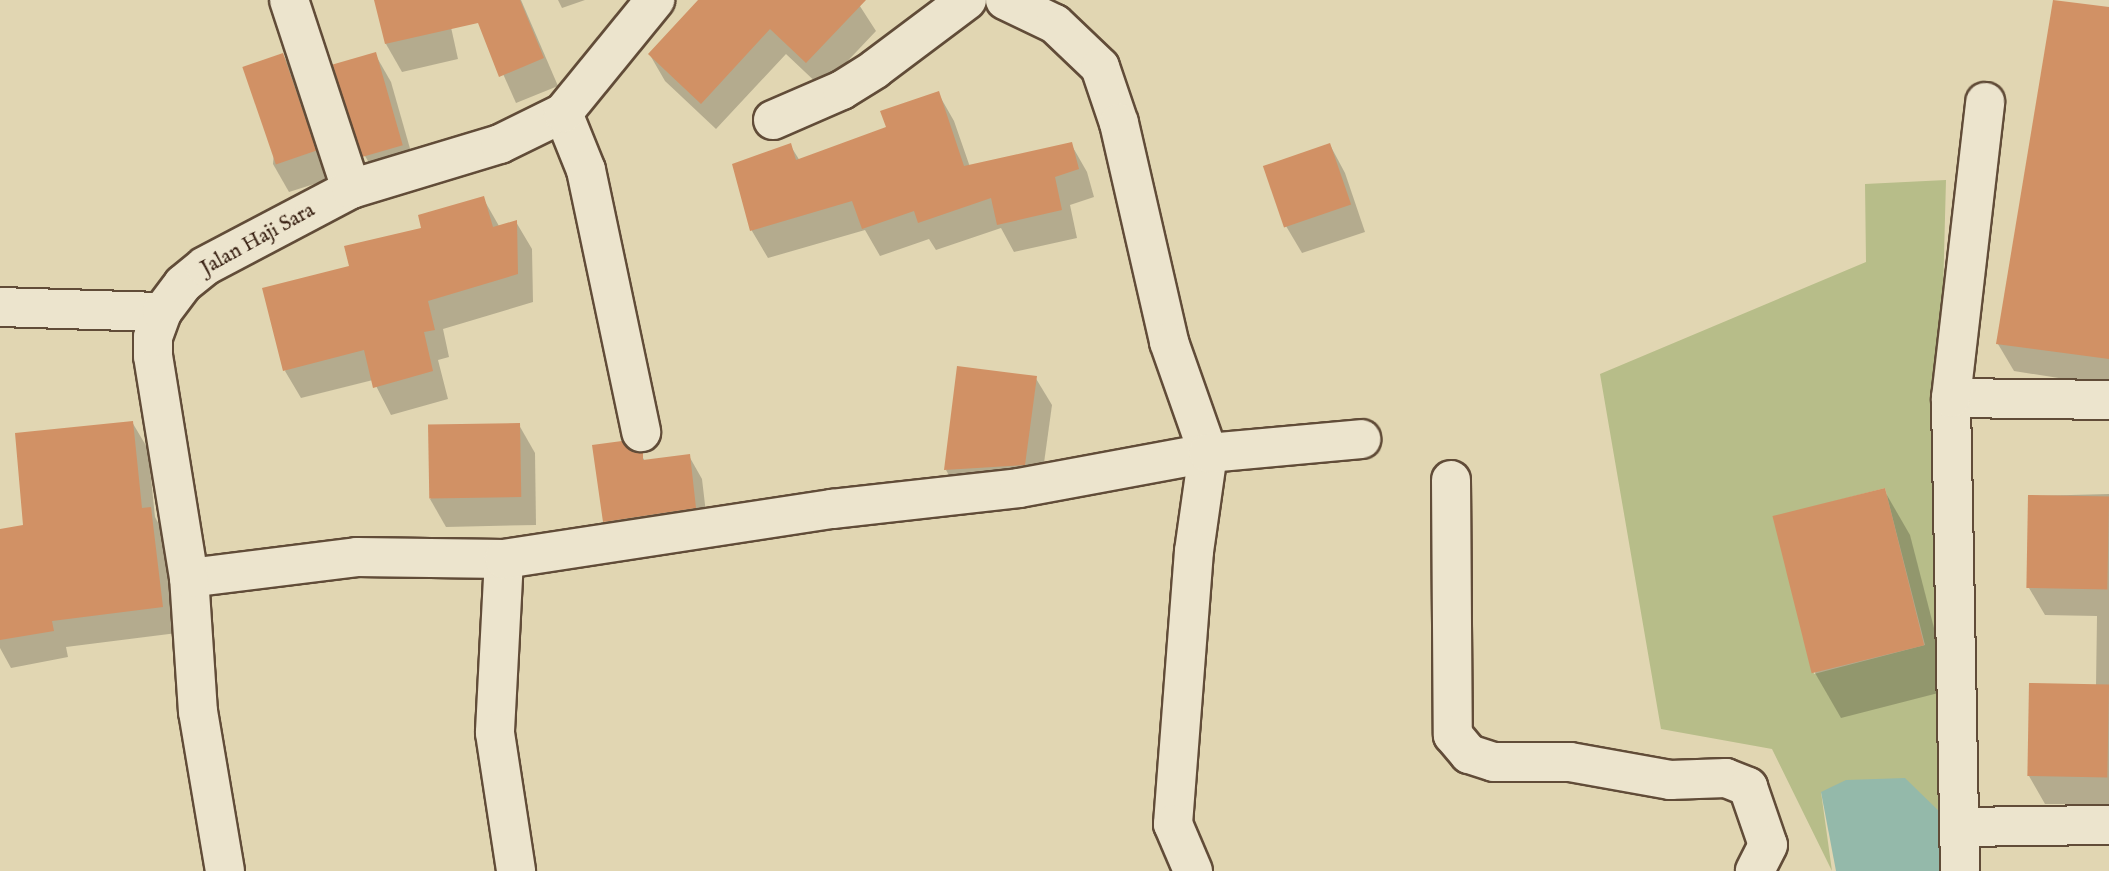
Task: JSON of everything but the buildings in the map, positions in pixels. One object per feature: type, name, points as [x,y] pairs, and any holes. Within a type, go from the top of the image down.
[{"type":"street","points":[[289,0],[351,189]]},
{"type":"street","name":"Jalan Haji Sara","points":[[225,871],[198,712],[189,578],[153,356],[153,337],[162,312],[183,284],[205,267],[351,189],[500,144],[564,113],[655,0]]},
{"type":"street","points":[[774,120],[864,76],[967,0]]},
{"type":"street","points":[[1005,0],[1055,24],[1100,67],[1119,123],[1169,342],[1208,453],[1194,551],[1173,824],[1194,871]]},
{"type":"street","points":[[1960,871],[1951,398],[1985,102]]},
{"type":"street","points":[[564,113],[586,170],[641,432]]},
{"type":"street","points":[[0,307],[162,312]]},
{"type":"street","points":[[1951,398],[2109,400]]},
{"type":"street","points":[[189,578],[357,556],[503,559],[832,509],[1019,488],[1208,453],[1361,439]]},
{"type":"street","points":[[1451,480],[1453,736],[1469,754],[1494,762],[1570,762],[1670,780],[1726,778],[1748,787],[1768,845],[1755,871]]},
{"type":"street","points":[[503,559],[495,733],[516,871]]},
{"type":"street","points":[[1960,827],[2109,825]]},
{"type":"green space","points":[[1946,180],[1935,597],[1949,871],[1821,792],[1832,871],[1772,749],[1661,729],[1600,374],[1866,262],[1865,184]],"holes":[[[1885,488],[1925,645],[1814,674],[1774,517]]]},
{"type":"shaded area","points":[[1905,778],[1944,816],[1944,871],[1836,871],[1821,792],[1846,780]]}]
